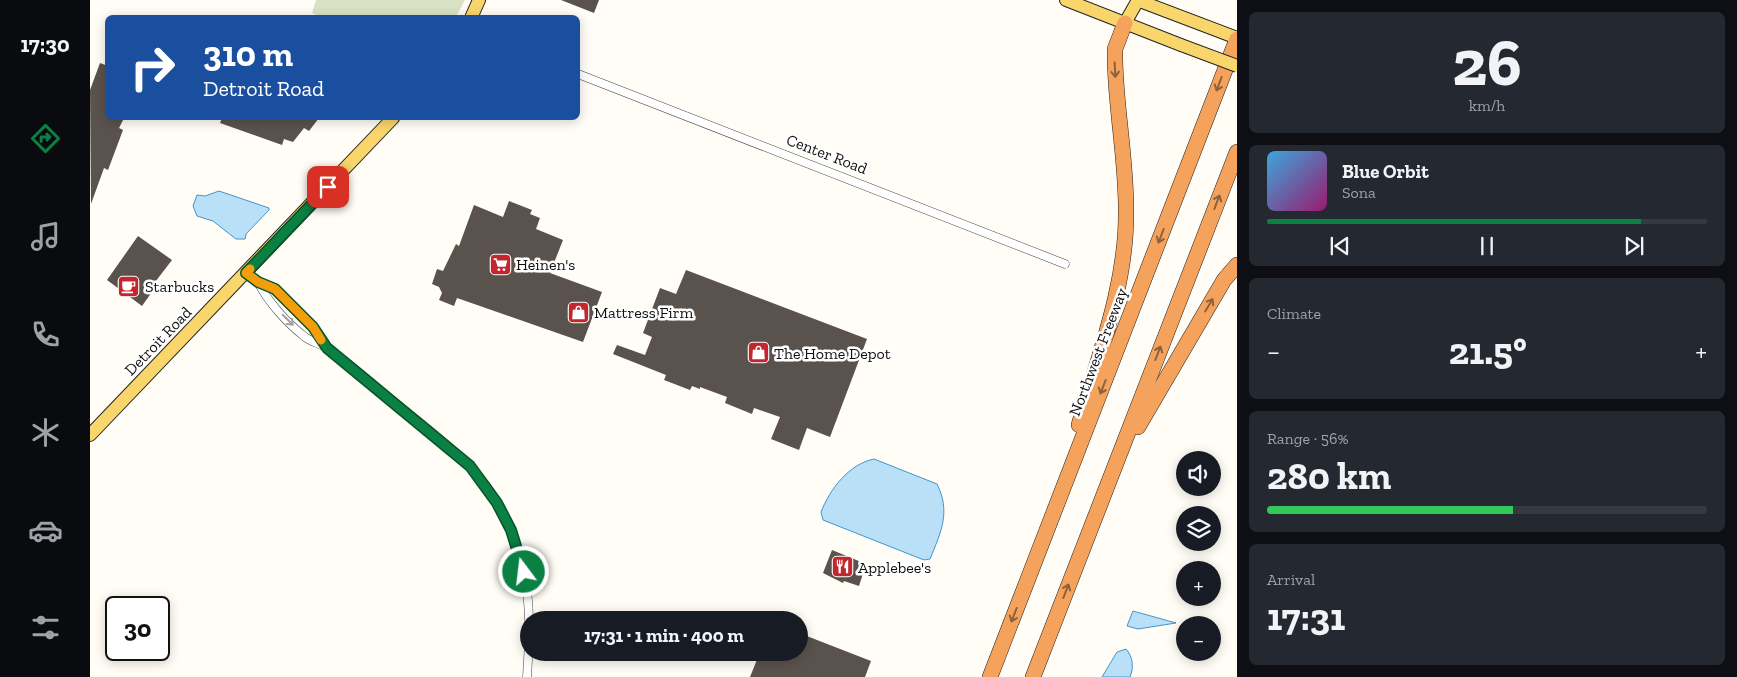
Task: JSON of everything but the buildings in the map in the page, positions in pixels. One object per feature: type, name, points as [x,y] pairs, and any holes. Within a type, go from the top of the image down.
[{"type":"highway","points":[[1051,521],[1120,274],[1125,236],[1126,198],[1115,60],[1118,37],[1125,22]]},
{"type":"highway","name":"Northwest Freeway","points":[[990,677],[1237,39]]},
{"type":"highway","points":[[1033,677],[1237,152]]},
{"type":"highway","points":[[1116,464],[1206,310],[1237,265]]},
{"type":"main road","points":[[472,15],[479,0]]},
{"type":"main road","points":[[1066,0],[1237,66]]},
{"type":"main road","points":[[1125,22],[1138,0],[1237,39]]},
{"type":"main road","name":"Detroit Road","points":[[90,435],[391,120]]},
{"type":"street","name":"Center Road","points":[[580,75],[1065,264]]},
{"type":"street","points":[[246,273],[258,282],[275,289],[313,327],[327,348]]},
{"type":"street","points":[[258,282],[266,297],[305,336],[327,348],[450,447],[484,483],[497,503],[519,553],[527,586],[528,611]]},
{"type":"street","points":[[527,677],[528,661]]},
{"type":"green space","points":[[316,0],[465,0],[457,15],[316,15],[312,13]]},
{"type":"water","points":[[219,191],[269,208],[246,234],[245,239],[236,239],[213,221],[197,216],[193,206],[197,195],[205,196]]},
{"type":"water","points":[[874,459],[937,484],[941,494],[944,513],[941,531],[930,559],[924,560],[823,520],[821,512],[835,486],[856,466]]},
{"type":"water","points":[[1133,611],[1176,623],[1138,629],[1127,626]]},
{"type":"water","points":[[1126,649],[1132,662],[1130,677],[1102,677],[1117,652]]},
{"type":"slow traffic","points":[[250,269],[246,273],[258,282],[275,289],[313,327],[321,340]]},
{"type":"place","name":"Heinen's","points":[[500,264]]},
{"type":"place","name":"Starbucks","points":[[129,286]]},
{"type":"place","name":"Mattress Firm","points":[[578,312]]},
{"type":"place","name":"The Home Depot","points":[[758,353]]},
{"type":"place","name":"Applebee's","points":[[842,567]]},
{"type":"route","points":[[328,187],[246,273],[258,282],[275,289],[313,327],[327,348],[450,447],[470,466],[497,503],[511,530],[524,572]]}]
